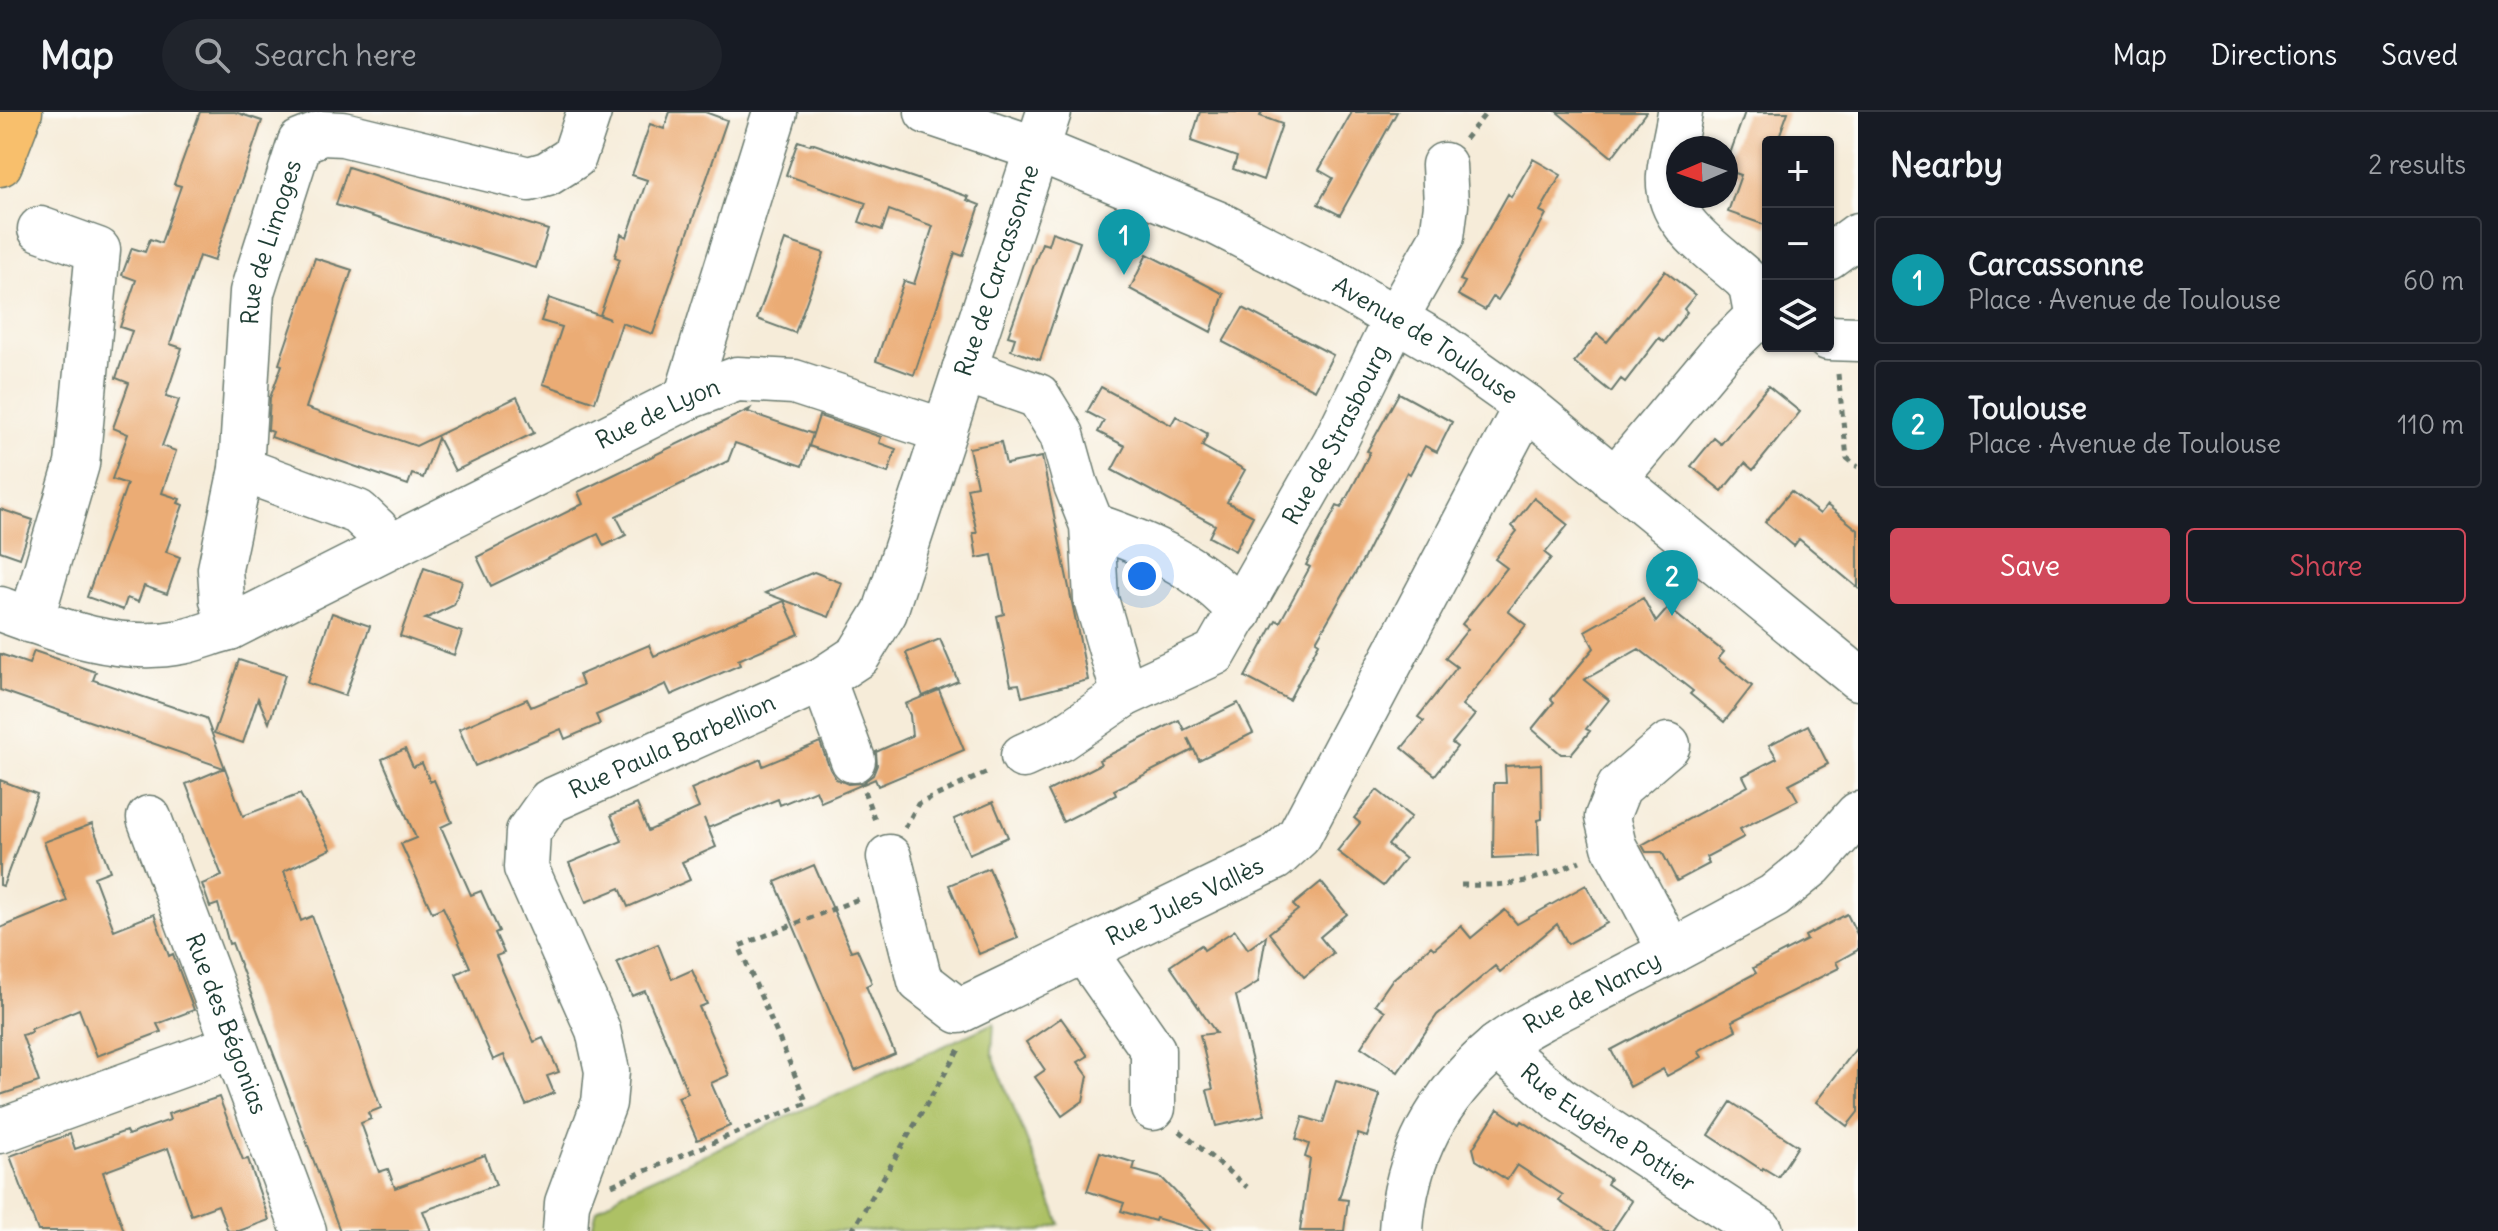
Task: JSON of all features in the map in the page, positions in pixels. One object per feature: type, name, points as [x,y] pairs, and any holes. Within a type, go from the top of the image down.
[{"type":"main road","points":[[0,164],[20,112]]},
{"type":"street","name":"Rue de Limoges","points":[[229,628],[222,600],[220,569],[241,469],[252,292],[300,142],[322,133],[343,134],[529,179],[547,174],[574,157],[589,112]]},
{"type":"street","points":[[686,398],[775,112]]},
{"type":"street","name":"Avenue de Toulouse","points":[[927,112],[1043,131],[1340,286],[1462,358],[1526,406],[1858,678]]},
{"type":"street","points":[[1680,112],[1669,177],[1671,199],[1680,220],[1751,286],[1762,311]]},
{"type":"street","name":"Rue de Carcassonne","points":[[944,431],[1043,131]]},
{"type":"street","name":"Rue de Strasbourg","points":[[1023,756],[1060,739],[1124,695],[1215,653],[1335,442],[1396,318],[1442,237],[1446,205],[1444,165]]},
{"type":"street","points":[[15,615],[77,464],[98,250],[40,229]]},
{"type":"street","points":[[1834,253],[1858,235]]},
{"type":"street","points":[[1614,480],[1722,351],[1762,317]]},
{"type":"street","points":[[964,370],[1038,396],[1062,435],[1076,485],[1092,525],[1096,599],[1124,695]]},
{"type":"street","name":"Rue de Lyon","points":[[15,615],[96,640],[145,646],[182,642],[229,628],[686,398],[737,379],[794,382],[944,431]]},
{"type":"street","name":"Rue Jules Vallès","points":[[892,870],[920,981],[959,1011],[1275,858],[1299,836],[1526,406]]},
{"type":"street","name":"Rue Paula Barbellion","points":[[566,1217],[604,1103],[607,1071],[598,1030],[526,868],[528,832],[550,801],[823,679],[858,656],[885,612],[944,431]]},
{"type":"street","points":[[241,469],[358,512],[389,547]]},
{"type":"street","points":[[1092,525],[1171,556],[1208,578],[1240,612]]},
{"type":"street","points":[[823,679],[853,760]]},
{"type":"street","points":[[1668,745],[1619,787],[1607,817],[1614,846],[1671,952]]},
{"type":"street","name":"Rue de Nancy","points":[[1401,1231],[1405,1194],[1414,1159],[1426,1131],[1442,1104],[1497,1046],[1774,896],[1812,865],[1858,814]]},
{"type":"street","name":"Rue des Bégonias","points":[[149,818],[304,1231]]},
{"type":"street","points":[[1084,951],[1153,1050],[1153,1108]]},
{"type":"street","points":[[0,1131],[234,1046]]},
{"type":"street","name":"Rue Eugène Pottier","points":[[1497,1046],[1560,1099],[1761,1231]]},
{"type":"path","points":[[1840,339],[1847,458],[1858,467]]},
{"type":"path","points":[[566,1217],[807,1103],[739,946],[892,870],[918,804],[1023,756]]},
{"type":"path","points":[[853,760],[892,870]]},
{"type":"path","points":[[1461,885],[1509,886],[1543,878],[1614,846]]},
{"type":"path","points":[[852,1231],[962,1045]]},
{"type":"path","points":[[1153,1108],[1247,1187]]},
{"type":"green space","points":[[994,1023],[992,1053],[1060,1224],[1041,1231],[591,1231],[597,1210],[626,1190]]},
{"type":"building","points":[[200,112],[235,112],[262,121],[214,261],[199,256],[170,344],[182,348],[166,396],[179,400],[162,446],[176,451],[162,493],[180,499],[178,503],[183,505],[166,552],[180,557],[167,594],[144,586],[138,602],[127,598],[123,610],[87,597],[127,484],[112,479],[128,434],[113,428],[129,383],[116,378],[132,331],[120,327],[136,280],[122,275],[132,248],[145,252],[150,239],[161,243],[181,186],[174,184]]},
{"type":"building","points":[[670,112],[705,112],[727,120],[653,334],[622,323],[595,402],[543,384],[562,327],[541,321],[549,298],[610,319],[600,315],[620,259],[615,257],[621,234],[627,237],[647,180],[632,175],[650,124],[664,129]]},
{"type":"building","points":[[1200,112],[1262,112],[1260,116],[1282,124],[1263,180],[1233,169],[1237,157],[1191,141]]},
{"type":"building","points":[[1352,112],[1397,112],[1340,215],[1318,204],[1333,178],[1319,170]]},
{"type":"building","points":[[1557,112],[1646,112],[1612,157]]},
{"type":"building","points":[[1745,112],[1788,112],[1779,136],[1762,136],[1762,224],[1728,212],[1729,208],[1738,208],[1741,175],[1738,174],[1736,136]]},
{"type":"building","points":[[798,141],[969,197],[967,200],[980,205],[963,256],[955,253],[914,375],[876,361],[904,281],[914,284],[933,226],[889,210],[882,230],[859,222],[866,203],[786,175]]},
{"type":"building","points":[[1533,159],[1561,175],[1540,211],[1546,214],[1508,284],[1498,300],[1493,297],[1485,310],[1458,295],[1465,282],[1460,280],[1508,194],[1511,197]]},
{"type":"building","points":[[348,167],[548,230],[536,268],[336,205]]},
{"type":"building","points":[[1052,232],[1080,242],[1040,360],[1011,350],[1015,338],[1008,336],[1042,243],[1048,245]]},
{"type":"building","points":[[785,240],[824,253],[795,333],[757,319]]},
{"type":"building","points":[[1147,254],[1224,294],[1211,332],[1130,289]]},
{"type":"building","points":[[315,258],[352,270],[306,408],[416,446],[517,397],[534,433],[455,471],[438,438],[423,478],[412,474],[408,485],[271,437],[273,432],[268,430],[270,398]]},
{"type":"building","points":[[1665,271],[1695,295],[1684,309],[1687,312],[1664,342],[1659,338],[1625,382],[1621,379],[1611,392],[1574,362],[1597,334],[1607,342]]},
{"type":"building","points":[[1243,308],[1333,355],[1315,390],[1223,342]]},
{"type":"building","points":[[1768,386],[1800,412],[1753,470],[1745,463],[1722,491],[1691,466],[1714,438],[1721,444]]},
{"type":"building","points":[[1101,387],[1171,425],[1176,416],[1208,434],[1202,446],[1245,470],[1227,502],[1253,516],[1235,551],[1209,537],[1215,525],[1112,470],[1125,446],[1098,432],[1104,421],[1087,412]]},
{"type":"building","points":[[1399,393],[1452,422],[1437,452],[1425,446],[1410,474],[1407,472],[1364,558],[1316,641],[1319,643],[1289,700],[1245,677],[1310,567],[1306,565],[1337,506],[1341,508],[1370,452],[1367,451]]},
{"type":"building","points":[[750,409],[748,412],[813,434],[802,466],[735,443],[728,461],[616,516],[626,535],[604,546],[598,534],[491,586],[477,557],[583,504],[578,492]]},
{"type":"building","points":[[819,416],[881,437],[879,443],[896,449],[888,473],[809,446]]},
{"type":"building","points":[[1001,442],[1006,464],[1042,457],[1088,680],[1022,697],[1019,684],[1011,685],[997,616],[1004,614],[992,555],[977,558],[973,533],[977,533],[967,488],[977,486],[969,448]]},
{"type":"building","points":[[1791,491],[1820,514],[1827,505],[1858,530],[1858,588],[1799,539],[1794,546],[1765,522]]},
{"type":"building","points":[[1534,498],[1568,525],[1545,553],[1551,558],[1508,611],[1526,625],[1462,705],[1475,715],[1452,743],[1457,747],[1435,775],[1402,748],[1424,721],[1418,717],[1457,667],[1445,658],[1468,629],[1462,624],[1507,568],[1495,559],[1517,531],[1512,526]]},
{"type":"building","points":[[0,509],[33,520],[20,558],[0,551]]},
{"type":"building","points":[[424,568],[462,581],[454,605],[425,619],[462,632],[454,655],[400,636]]},
{"type":"building","points":[[814,572],[842,583],[829,617],[765,593]]},
{"type":"building","points":[[1643,598],[1656,622],[1668,608],[1724,652],[1718,659],[1752,686],[1724,722],[1690,694],[1693,691],[1639,649],[1584,680],[1609,700],[1571,754],[1561,754],[1532,729],[1554,702],[1551,699],[1594,648],[1585,631]]},
{"type":"building","points":[[784,601],[799,634],[738,660],[740,665],[671,695],[666,684],[596,715],[600,724],[565,739],[561,729],[475,766],[459,729],[527,699],[531,707],[583,685],[579,675],[649,645],[654,656]]},
{"type":"building","points":[[332,613],[370,626],[345,696],[307,683]]},
{"type":"building","points":[[940,639],[958,681],[923,696],[906,653]]},
{"type":"building","points":[[34,651],[96,672],[93,680],[206,718],[243,816],[300,794],[331,849],[284,871],[301,921],[312,916],[381,1108],[368,1113],[371,1119],[361,1123],[379,1172],[388,1169],[395,1188],[485,1155],[496,1185],[423,1211],[431,1231],[340,1231],[232,943],[229,944],[218,904],[210,907],[202,884],[222,876],[186,784],[224,768],[0,690],[0,654],[29,664]]},
{"type":"building","points":[[239,660],[285,675],[269,723],[258,698],[243,743],[214,733]]},
{"type":"building","points":[[939,690],[964,750],[878,786],[875,779],[821,802],[816,790],[780,805],[778,799],[708,828],[716,847],[682,862],[690,880],[628,907],[620,888],[586,902],[569,863],[622,841],[611,815],[637,804],[648,831],[699,808],[691,789],[761,759],[763,766],[820,742],[836,779],[848,784],[862,783],[873,775],[877,765],[876,752],[912,736],[910,715],[905,704]]},
{"type":"building","points":[[1238,703],[1253,733],[1199,760],[1188,738],[1193,750],[1114,790],[1116,795],[1063,822],[1048,791],[1101,764],[1099,760],[1179,720],[1184,730]]},
{"type":"building","points":[[1808,725],[1828,764],[1789,784],[1798,800],[1740,829],[1744,837],[1706,857],[1709,864],[1677,881],[1662,852],[1646,852],[1642,845],[1748,786],[1743,776],[1777,758],[1769,745]]},
{"type":"building","points":[[405,749],[413,767],[422,763],[430,782],[434,780],[452,822],[441,827],[471,895],[481,891],[499,931],[495,933],[504,953],[496,956],[534,1042],[543,1038],[559,1072],[547,1076],[554,1093],[526,1105],[504,1055],[493,1060],[456,974],[470,967],[443,907],[432,912],[401,844],[416,838],[382,759]]},
{"type":"building","points":[[1541,764],[1539,856],[1493,858],[1494,783],[1506,783],[1505,766]]},
{"type":"building","points":[[0,780],[37,794],[3,886],[0,885]]},
{"type":"building","points":[[1377,790],[1411,817],[1388,845],[1405,859],[1383,886],[1337,851],[1360,823],[1354,818]]},
{"type":"building","points":[[993,802],[1008,837],[969,854],[954,819]]},
{"type":"building","points":[[92,824],[110,871],[94,877],[114,930],[154,914],[194,1010],[157,1024],[161,1032],[97,1056],[79,1009],[31,1029],[32,1032],[22,1035],[39,1082],[0,1095],[0,928],[67,901],[44,842]]},
{"type":"building","points":[[814,865],[851,951],[857,949],[872,983],[866,986],[895,1054],[855,1071],[775,882]]},
{"type":"building","points":[[989,868],[1018,938],[979,954],[949,885]]},
{"type":"building","points":[[1321,882],[1347,914],[1320,937],[1333,953],[1304,977],[1269,933],[1298,910],[1293,905]]},
{"type":"building","points":[[1586,885],[1607,923],[1568,944],[1557,924],[1500,972],[1495,966],[1437,1015],[1398,1072],[1361,1047],[1385,1011],[1375,1004],[1392,980],[1431,946],[1434,949],[1461,926],[1471,938],[1505,910],[1517,924]]},
{"type":"building","points":[[1847,914],[1858,936],[1858,950],[1836,962],[1839,968],[1732,1021],[1736,1030],[1698,1051],[1702,1057],[1667,1076],[1663,1069],[1630,1087],[1611,1050],[1756,973],[1753,968],[1807,940],[1805,936]]},
{"type":"building","points":[[1235,930],[1248,949],[1266,936],[1258,982],[1236,996],[1265,1115],[1216,1126],[1207,1090],[1213,1089],[1200,1035],[1216,1033],[1170,966],[1201,945],[1204,950]]},
{"type":"building","points":[[658,944],[672,979],[692,970],[707,1004],[699,1007],[729,1075],[711,1083],[730,1126],[697,1140],[678,1097],[688,1093],[645,991],[632,996],[617,962]]},
{"type":"building","points":[[1061,1018],[1088,1056],[1078,1062],[1088,1076],[1083,1101],[1062,1116],[1035,1077],[1045,1070],[1026,1042]]},
{"type":"building","points":[[1858,1046],[1858,1112],[1847,1126],[1816,1102]]},
{"type":"building","points":[[1336,1081],[1380,1095],[1367,1137],[1358,1134],[1339,1199],[1348,1200],[1344,1231],[1300,1231],[1310,1159],[1305,1157],[1309,1144],[1296,1139],[1303,1117],[1323,1123]]},
{"type":"building","points":[[219,1097],[243,1160],[248,1159],[269,1220],[239,1231],[228,1231],[218,1205],[191,1215],[168,1148],[103,1172],[124,1231],[38,1231],[10,1156],[70,1134],[75,1149],[126,1131],[128,1135],[170,1120],[168,1114]]},
{"type":"building","points":[[1731,1102],[1798,1146],[1778,1177],[1709,1135]]},
{"type":"building","points":[[1498,1109],[1520,1124],[1522,1121],[1610,1179],[1607,1184],[1632,1201],[1612,1231],[1605,1231],[1559,1201],[1563,1195],[1517,1165],[1507,1180],[1476,1160],[1473,1148]]},
{"type":"building","points":[[1100,1152],[1135,1163],[1133,1170],[1162,1178],[1213,1231],[1199,1231],[1121,1211],[1124,1203],[1087,1191]]},
{"type":"place","name":"Carcassonne","points":[[1124,275]]},
{"type":"place","name":"Toulouse","points":[[1672,616]]}]
